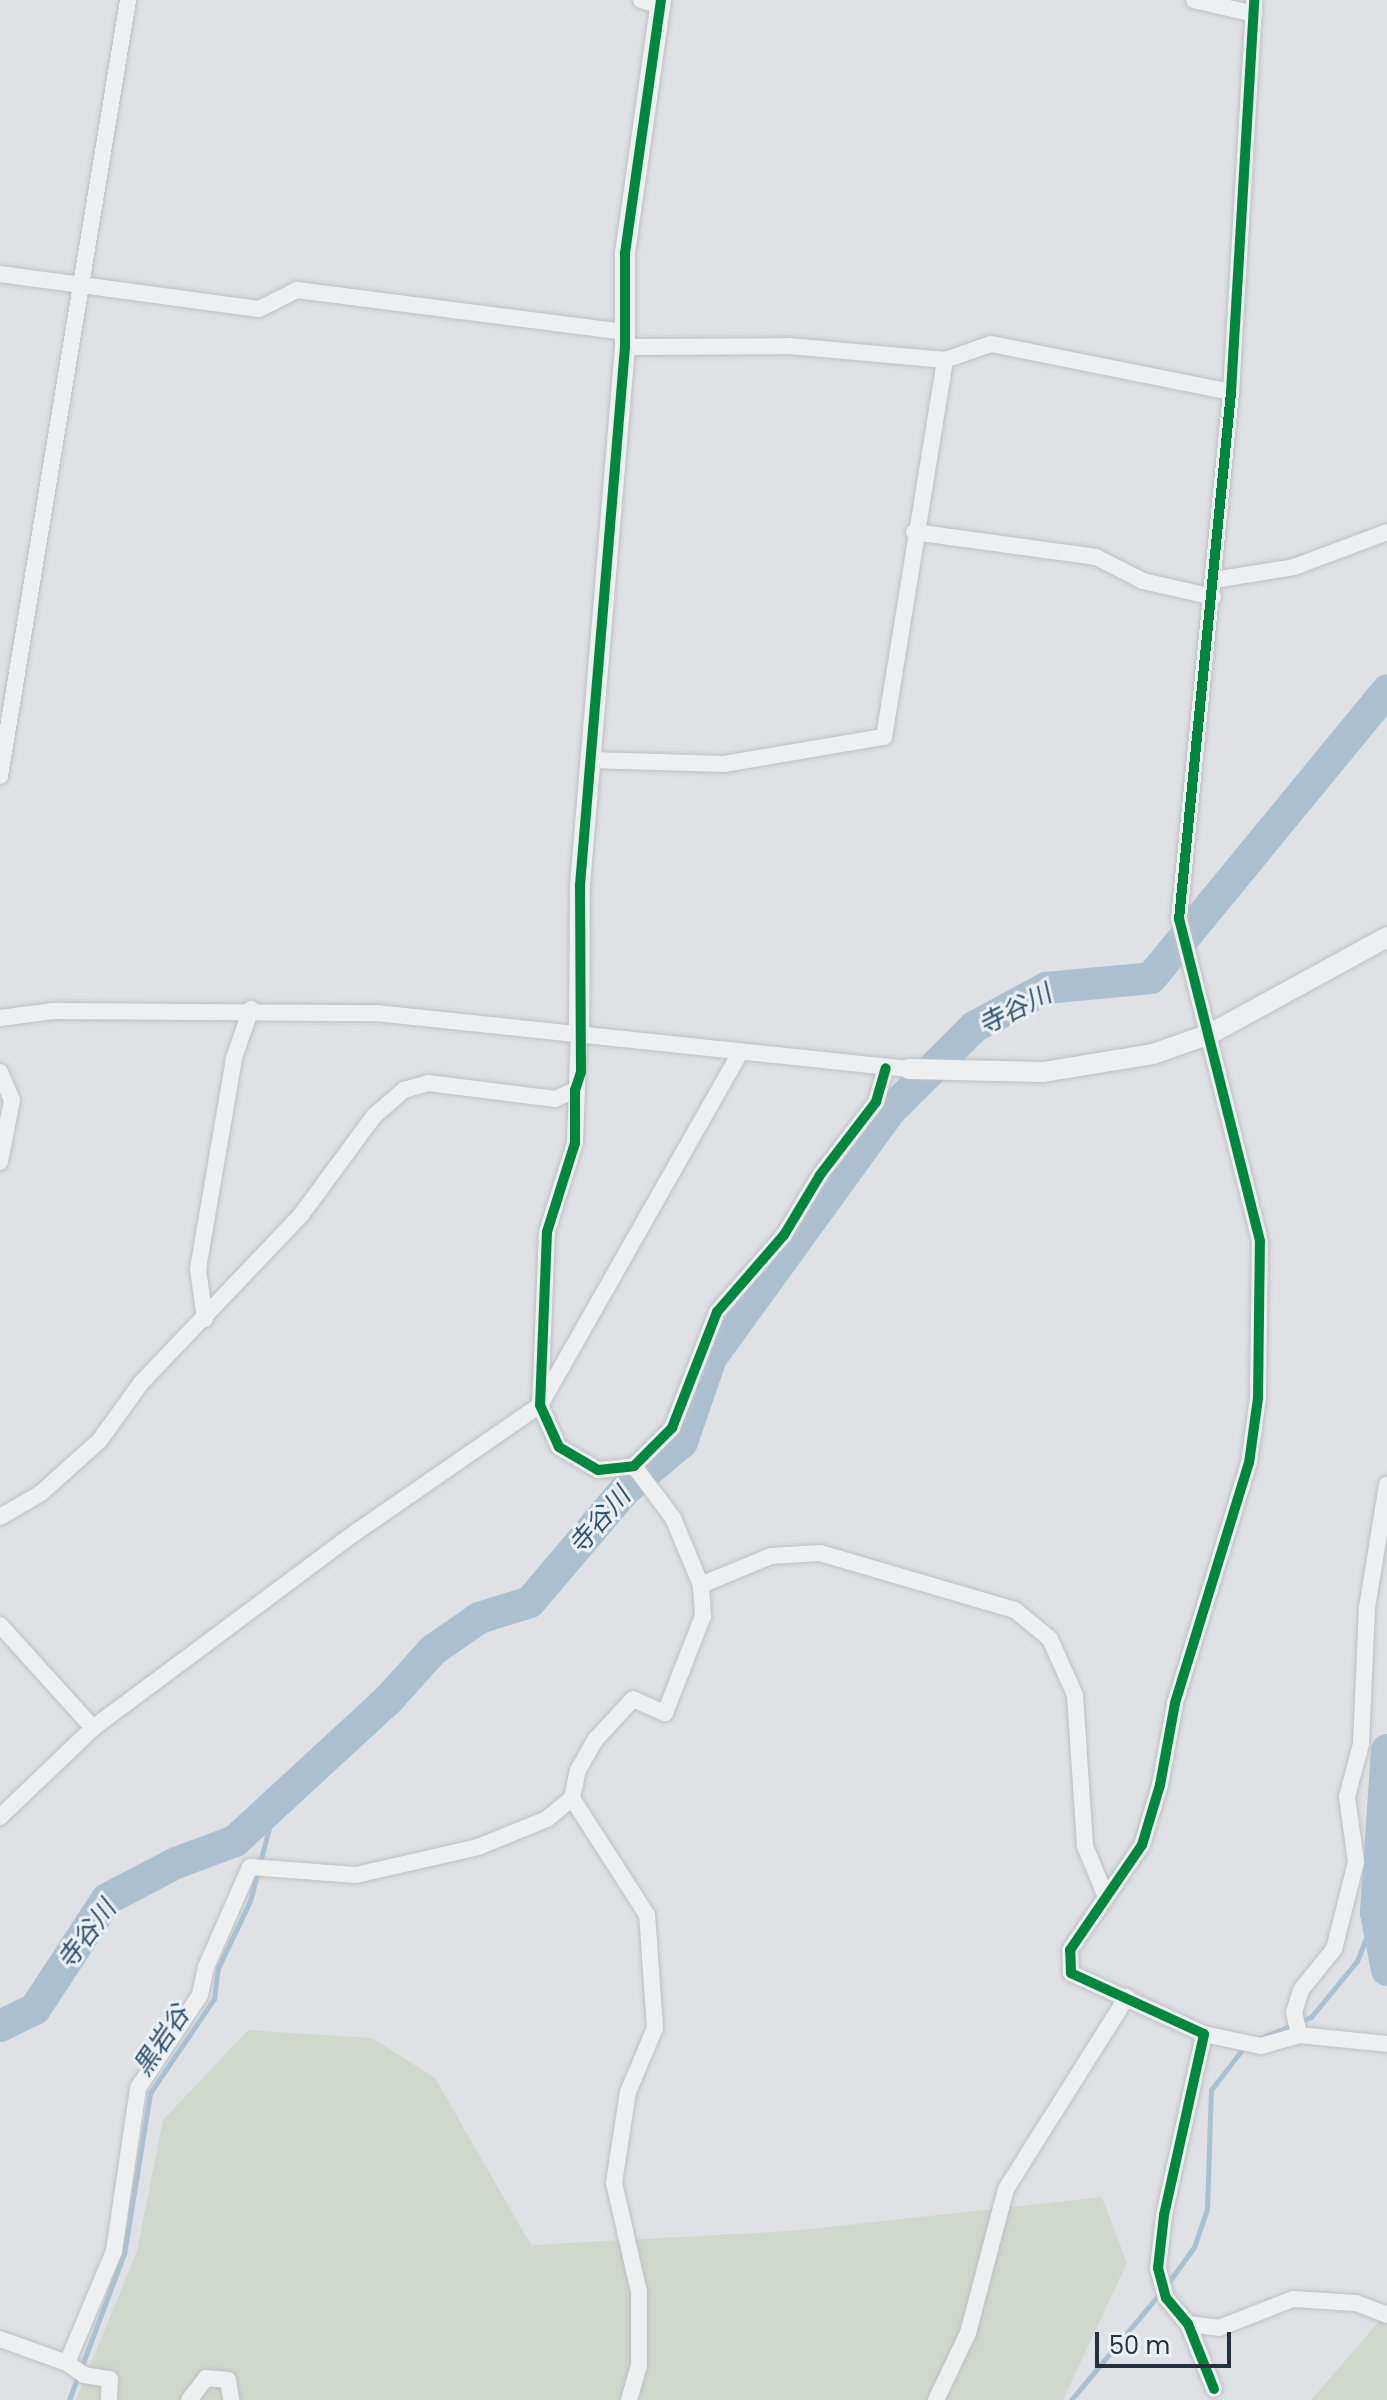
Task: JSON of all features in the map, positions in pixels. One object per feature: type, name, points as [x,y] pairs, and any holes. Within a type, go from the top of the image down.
[{"type":"street","points":[[0,776],[128,0]]},
{"type":"street","points":[[1194,0],[1254,7],[1231,392],[1214,589],[1179,919],[1260,1241],[1258,1398],[1249,1463],[1175,1703],[1160,1785],[1142,1845],[1070,1950],[1071,1973],[1204,2034],[1261,2046],[1299,2035],[1387,2044]]},
{"type":"street","points":[[654,2],[625,253],[625,340],[580,885],[581,1072],[575,1090],[575,1143],[547,1232],[540,1405],[559,1447],[598,1470],[634,1466],[672,1428],[717,1312],[784,1235],[820,1175],[876,1102],[886,1068]]},
{"type":"street","points":[[0,274],[259,309],[297,290],[625,340],[789,346],[945,360],[991,344],[1231,392]]},
{"type":"street","points":[[591,760],[724,764],[884,737],[914,532],[945,360]]},
{"type":"street","points":[[914,532],[1096,557],[1143,581],[1214,589],[1294,567],[1387,532]]},
{"type":"street","points":[[0,1018],[54,1011],[251,1009],[376,1013],[579,1032],[739,1055],[886,1068],[955,1071],[1096,1066],[1153,1054],[1210,1034],[1387,937]]},
{"type":"street","points":[[205,1319],[198,1269],[234,1058],[251,1009]]},
{"type":"street","points":[[0,1817],[93,1728],[356,1532],[540,1405],[739,1055]]},
{"type":"street","points":[[0,1072],[12,1100],[0,1162]]},
{"type":"street","points":[[0,1517],[41,1493],[100,1440],[141,1383],[301,1215],[374,1116],[404,1090],[428,1083],[555,1099],[575,1090]]},
{"type":"street","points":[[68,2363],[114,2251],[138,2088],[200,1995],[206,1967],[250,1867],[356,1875],[478,1847],[547,1819],[572,1798],[578,1770],[596,1739],[633,1699],[665,1713],[703,1616],[701,1585],[673,1518],[634,1466]]},
{"type":"street","points":[[1299,2035],[1294,2012],[1301,1990],[1334,1949],[1356,1862],[1347,1797],[1361,1744],[1367,1608],[1387,1485]]},
{"type":"street","points":[[701,1585],[771,1556],[820,1553],[1015,1610],[1050,1639],[1075,1695],[1085,1846],[1106,1897]]},
{"type":"street","points":[[0,1625],[93,1728]]},
{"type":"street","points":[[572,1798],[647,1915],[655,2028],[628,2092],[614,2183],[639,2292],[639,2366],[629,2400]]},
{"type":"street","points":[[936,2400],[968,2333],[1006,2189],[1127,1997]]},
{"type":"street","points":[[1204,2034],[1164,2215],[1158,2268],[1164,2290],[1188,2324],[1214,2389]]},
{"type":"street","points":[[1188,2324],[1219,2328],[1293,2299],[1356,2303],[1387,2315]]},
{"type":"street","points":[[0,2339],[68,2363],[84,2375],[110,2379],[109,2400]]},
{"type":"street","points":[[189,2400],[206,2378],[228,2380],[231,2400]]},
{"type":"shaded area","points":[[248,2030],[372,2038],[435,2078],[531,2245],[792,2231],[1102,2197],[1127,2263],[1063,2400],[76,2400],[137,2251],[163,2120]]},
{"type":"shaded area","points":[[1387,2312],[1387,2400],[1311,2400]]},
{"type":"waterway","name":"寺谷川","points":[[0,2026],[35,2009],[107,1899],[176,1863],[235,1841],[388,1700],[433,1650],[479,1618],[530,1602],[624,1491],[682,1442],[711,1358],[889,1112],[974,1027],[1046,988],[1151,978],[1387,691]]},
{"type":"waterway","points":[[1387,1750],[1376,1913],[1387,1970]]},
{"type":"waterway","name":"黒岩谷","points":[[69,2400],[124,2254],[150,2093],[214,1999],[218,1968],[250,1901],[276,1801]]},
{"type":"waterway","points":[[1256,2040],[1311,2017],[1357,1961],[1376,1913]]},
{"type":"waterway","points":[[1166,2286],[1194,2247],[1207,2209],[1211,2090],[1244,2047]]},
{"type":"waterway","points":[[1071,2400],[1160,2293]]},
{"type":"cycle path","points":[[661,0],[625,253],[625,347],[580,885],[581,1072],[575,1090],[575,1143],[547,1232],[540,1405],[559,1447],[598,1470],[634,1466],[672,1428],[717,1312],[784,1235],[820,1175],[876,1102],[886,1068]]},
{"type":"cycle path","points":[[1214,2389],[1188,2324],[1166,2298],[1158,2268],[1164,2215],[1204,2034],[1071,1973],[1070,1950],[1142,1845],[1160,1785],[1175,1703],[1249,1463],[1258,1398],[1260,1241],[1179,919],[1231,392],[1254,0]]}]
